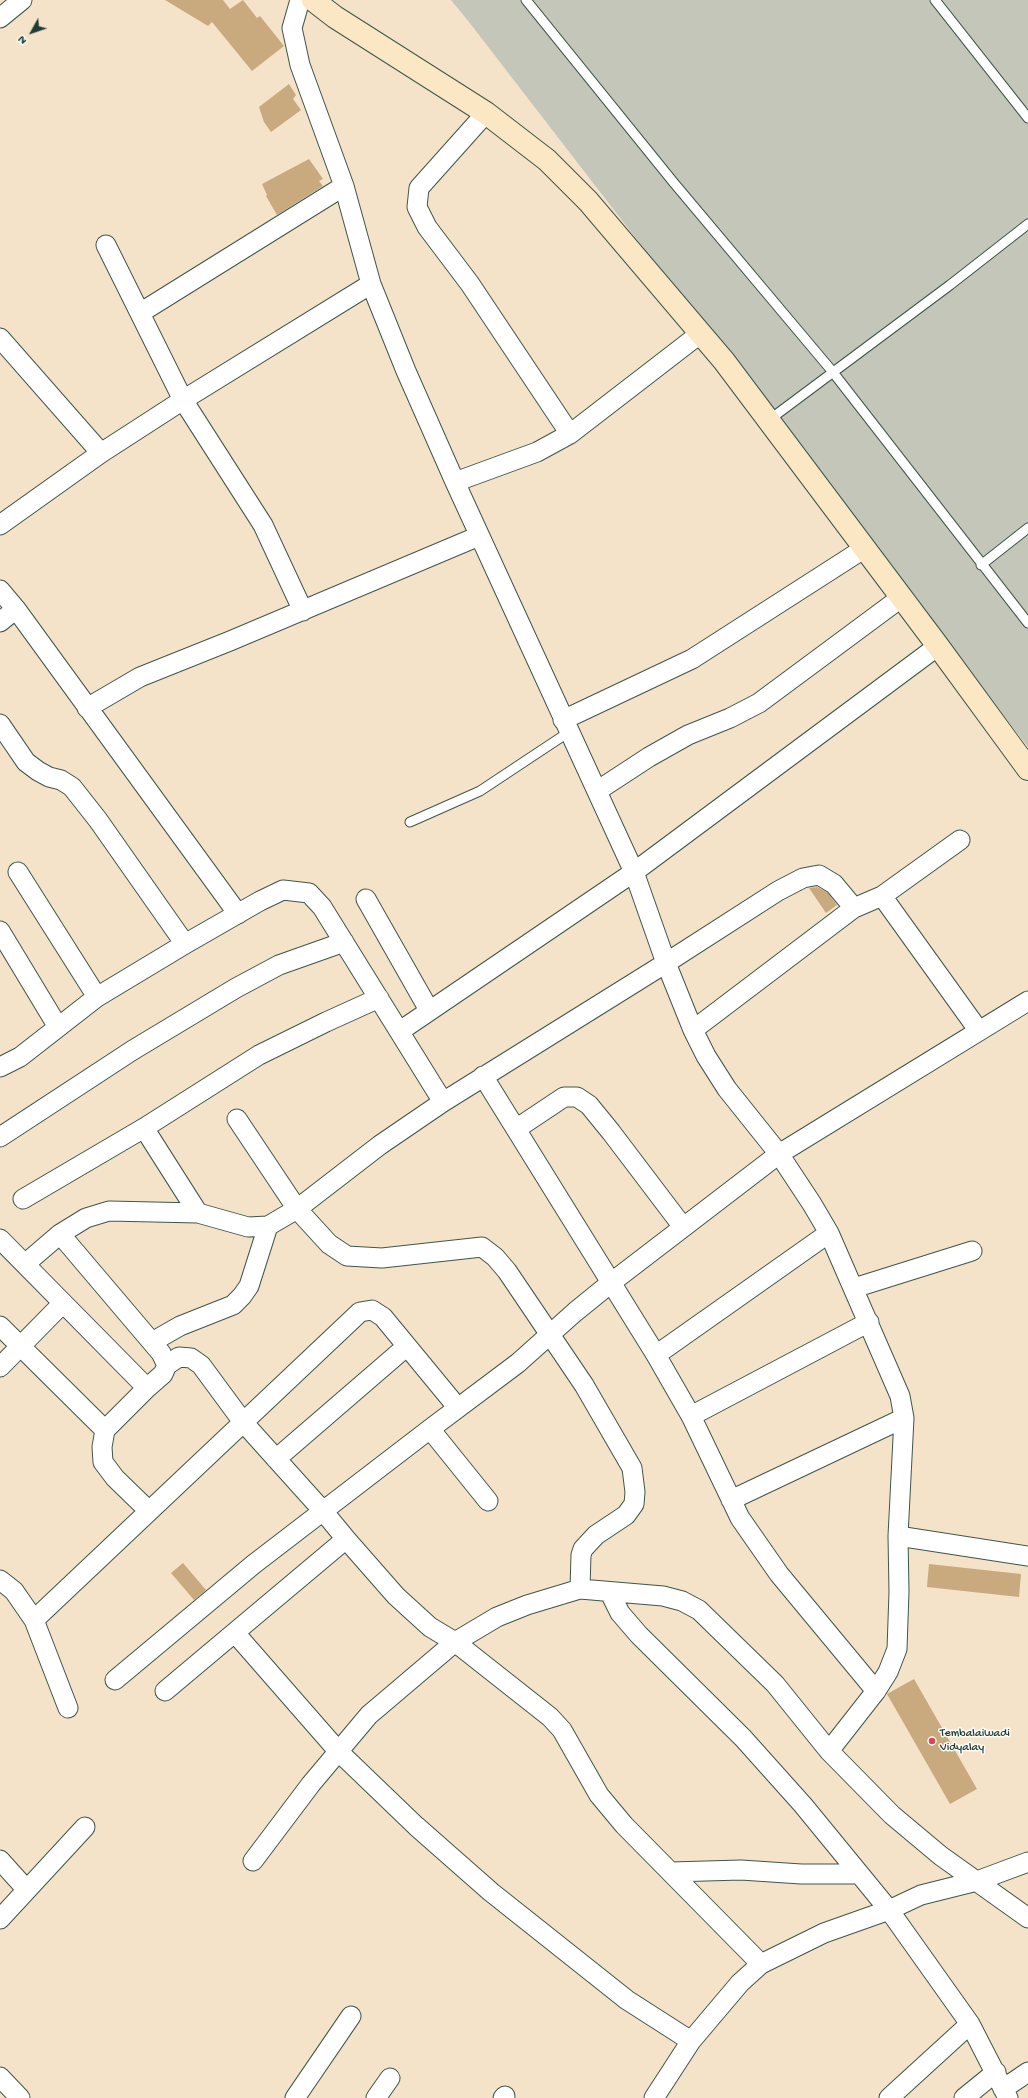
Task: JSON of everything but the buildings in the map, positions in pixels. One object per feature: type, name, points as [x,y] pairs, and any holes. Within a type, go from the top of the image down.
[{"type":"main road","points":[[313,0],[335,17],[486,112],[547,160],[588,201],[701,333],[769,420],[902,597],[1028,769]]},
{"type":"street","points":[[0,18],[22,0]]},
{"type":"street","points":[[300,0],[294,16],[292,28],[300,65],[344,186],[372,284],[406,371],[479,536],[634,872],[666,963],[693,1030],[706,1056],[728,1089],[779,1154],[829,1233],[900,1396],[904,1418],[898,1536],[899,1592],[897,1649],[888,1672],[876,1691],[829,1751]]},
{"type":"street","points":[[486,112],[419,188],[417,207],[427,226],[470,284],[570,434]]},
{"type":"street","points":[[140,313],[344,186]]},
{"type":"street","points":[[106,245],[183,400],[263,525],[303,611]]},
{"type":"street","points":[[0,525],[101,453],[183,400],[372,284]]},
{"type":"street","points":[[455,482],[537,452],[570,434],[701,333]]},
{"type":"street","points":[[0,338],[101,453]]},
{"type":"street","points":[[87,708],[140,676],[303,611],[479,536]]},
{"type":"street","points":[[566,726],[692,659],[865,548]]},
{"type":"street","points":[[0,590],[16,609],[238,914]]},
{"type":"street","points":[[597,791],[649,757],[688,735],[730,718],[759,703],[902,597]]},
{"type":"street","points":[[0,622],[16,609]]},
{"type":"street","points":[[400,1031],[634,872],[938,646]]},
{"type":"street","points":[[0,724],[26,762],[49,777],[61,780],[72,787],[98,820],[185,944]]},
{"type":"street","points":[[693,1030],[854,908],[882,896],[960,840]]},
{"type":"street","points":[[18,872],[97,997]]},
{"type":"street","points":[[25,1264],[60,1234],[86,1218],[109,1212],[198,1213],[248,1227],[268,1226],[297,1209],[380,1145],[443,1102],[666,963],[778,891],[803,878],[819,875],[834,884],[854,908]]},
{"type":"street","points":[[0,1067],[20,1057],[97,997],[185,944],[284,890],[308,893],[322,908],[443,1102]]},
{"type":"street","points":[[882,896],[979,1032]]},
{"type":"street","points":[[366,899],[429,1010]]},
{"type":"street","points":[[0,931],[58,1027]]},
{"type":"street","points":[[0,1137],[133,1050],[236,988],[279,965],[344,942]]},
{"type":"street","points":[[23,1199],[144,1128],[259,1055],[379,998]]},
{"type":"street","points":[[115,1680],[203,1606],[323,1511],[518,1363],[612,1282],[779,1154],[979,1032],[1028,1000]]},
{"type":"street","points":[[484,1076],[656,1355],[691,1416],[740,1518],[779,1574],[876,1691]]},
{"type":"street","points":[[516,1129],[564,1097],[577,1097],[589,1105],[683,1227]]},
{"type":"street","points":[[237,1119],[297,1209],[329,1244],[347,1256],[382,1258],[482,1248],[495,1256],[507,1271],[549,1336],[584,1385],[632,1468],[635,1492],[634,1504],[626,1515],[596,1535],[583,1549],[581,1555],[580,1589]]},
{"type":"street","points":[[144,1128],[198,1213]]},
{"type":"street","points":[[152,1342],[180,1326],[233,1305],[242,1296],[249,1286],[268,1226]]},
{"type":"street","points":[[656,1355],[829,1233]]},
{"type":"street","points":[[60,1234],[161,1353],[167,1365]]},
{"type":"street","points":[[0,1239],[147,1388]]},
{"type":"street","points":[[854,1288],[972,1251]]},
{"type":"street","points":[[0,1367],[63,1303]]},
{"type":"street","points":[[34,1620],[360,1312],[372,1310],[383,1317],[458,1408]]},
{"type":"street","points":[[691,1416],[869,1322]]},
{"type":"street","points":[[0,1326],[105,1430]]},
{"type":"street","points":[[276,1459],[407,1346]]},
{"type":"street","points":[[149,1511],[115,1478],[103,1462],[102,1447],[105,1430],[163,1374],[167,1365],[179,1357],[191,1358],[201,1365],[243,1422],[323,1511],[396,1596],[430,1628],[455,1642],[504,1679],[562,1730],[599,1795],[624,1825],[762,1964]]},
{"type":"street","points":[[731,1500],[904,1418]]},
{"type":"street","points":[[430,1429],[488,1501]]},
{"type":"street","points":[[898,1536],[1028,1556]]},
{"type":"street","points":[[165,1691],[346,1539]]},
{"type":"street","points":[[0,1580],[14,1591],[34,1620],[68,1708]]},
{"type":"street","points":[[253,1861],[311,1784],[339,1752],[368,1715],[455,1642],[497,1617],[527,1605],[580,1589],[610,1593],[663,1596],[682,1601],[699,1610],[775,1684],[829,1751],[892,1815],[941,1856],[1028,1918]]},
{"type":"street","points":[[610,1593],[620,1613],[639,1635],[743,1738],[803,1805],[889,1910],[970,2024],[1002,2086]]},
{"type":"street","points":[[235,1633],[339,1752],[416,1826],[491,1892],[627,2000],[691,2041]]},
{"type":"street","points":[[0,1919],[85,1826]]},
{"type":"street","points":[[0,1860],[27,1890]]},
{"type":"street","points":[[658,2096],[691,2041],[740,1983],[762,1964],[824,1933],[889,1910],[921,1895],[977,1881],[1028,1862]]},
{"type":"street","points":[[671,1872],[741,1870],[801,1874],[858,1874]]},
{"type":"street","points":[[295,2098],[351,2016]]},
{"type":"street","points":[[889,2098],[970,2024]]},
{"type":"street","points":[[964,2098],[1002,2086],[1028,2072]]},
{"type":"street","points":[[0,2077],[20,2098]]},
{"type":"street","points":[[376,2098],[390,2078]]},
{"type":"lane","points":[[526,0],[674,183],[832,372],[981,565],[1028,623]]},
{"type":"lane","points":[[935,0],[1028,118]]},
{"type":"lane","points":[[769,420],[950,285],[1028,224]]},
{"type":"lane","points":[[981,565],[1028,528]]},
{"type":"lane","points":[[410,822],[480,791],[566,726]]},
{"type":"shaded area","points":[[451,0],[1028,0],[1028,747],[469,22]]},
{"type":"place","name":"Tembalaiwadi Vidyalay","points":[[932,1741]]}]
